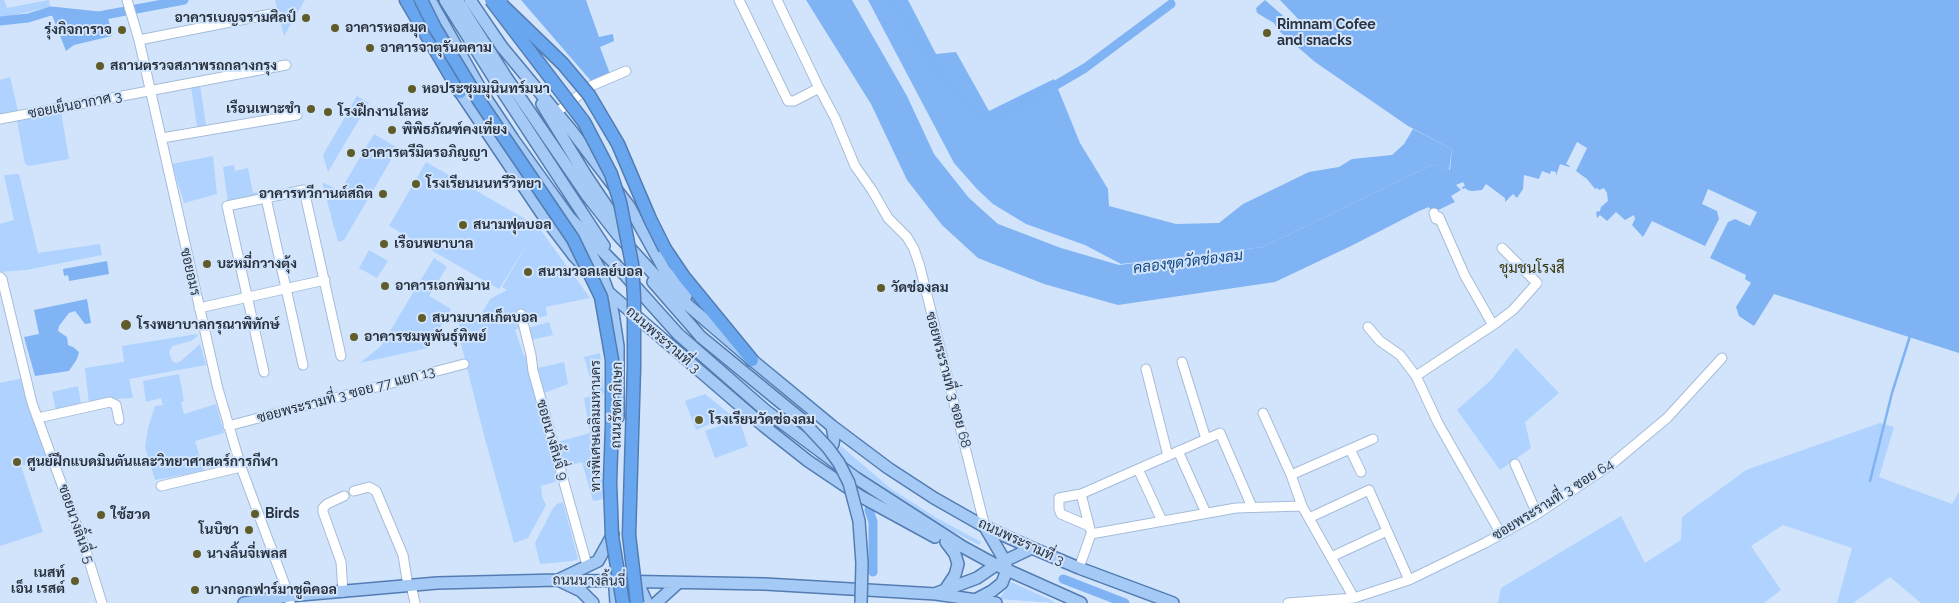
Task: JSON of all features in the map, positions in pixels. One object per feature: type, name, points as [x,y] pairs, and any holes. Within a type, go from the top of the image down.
[{"type":"highway","points":[[406,0],[460,92]]},
{"type":"highway","name":"ทางพิเศษเฉลิมมหานคร","points":[[421,0],[435,28],[480,102],[573,239],[601,297],[612,360],[610,482],[612,536],[623,603]]},
{"type":"highway","points":[[491,0],[584,122],[611,174],[620,202],[632,264],[634,298],[629,535],[637,603]]},
{"type":"highway","points":[[497,0],[546,46],[589,95],[618,144],[665,249],[688,282],[752,360]]},
{"type":"main road","name":"ถนนพระรามที่ 3","points":[[430,0],[456,48],[513,139],[569,217],[617,266],[678,334],[745,394],[821,453],[963,547]]},
{"type":"main road","name":"ถนนพระรามที่ 3","points":[[445,0],[586,194],[633,254],[685,304],[752,360],[832,426],[912,484],[985,526],[1032,548],[1079,568],[1173,603]]},
{"type":"main road","name":"ถนนพระรามที่ 3","points":[[457,0],[502,80],[617,266]]},
{"type":"main road","name":"ถนนพระรามที่ 3","points":[[470,0],[522,71],[629,206],[672,279],[715,329]]},
{"type":"main road","name":"ถนนพระรามที่ 3","points":[[456,48],[460,92],[513,172],[574,256],[608,292],[719,388],[808,461],[866,499],[946,542],[963,547],[1003,565],[1081,603]]},
{"type":"main road","points":[[522,71],[620,227],[685,304]]},
{"type":"main road","points":[[513,139],[513,172]]},
{"type":"main road","name":"ถนนรัชดาภิเษก","points":[[569,217],[590,250],[608,292],[618,346],[619,392],[613,534],[616,603]]},
{"type":"main road","points":[[633,254],[661,292],[701,337],[801,420],[828,448],[839,463],[849,483],[859,521],[862,563],[861,603]]},
{"type":"main road","points":[[678,334],[719,388]]},
{"type":"main road","points":[[821,453],[832,448],[834,437],[832,426]]},
{"type":"main road","points":[[985,526],[1003,565]]},
{"type":"main road","points":[[558,580],[598,561],[613,534]]},
{"type":"main road","points":[[940,592],[955,575],[958,564],[955,554],[946,542]]},
{"type":"main road","name":"ถนนนางลิ้นจี่","points":[[940,592],[977,578],[1032,548]]},
{"type":"main road","name":"ถนนนางลิ้นจี่","points":[[244,603],[290,600],[342,592],[409,586],[558,580],[764,584],[940,592],[969,601],[992,591],[1002,583],[1003,565]]},
{"type":"main road","points":[[558,580],[581,591],[593,603]]},
{"type":"main road","points":[[638,583],[647,603]]},
{"type":"main road","points":[[656,603],[678,583]]},
{"type":"main road","points":[[969,601],[996,603]]},
{"type":"street","points":[[739,0],[788,101],[794,102],[819,88]]},
{"type":"street","name":"ซอยพระรามที่ 3 ซอย 68","points":[[777,0],[835,118],[855,166],[888,218],[903,233],[914,250],[985,526]]},
{"type":"street","name":"ซอยอมร","points":[[130,7],[228,426],[241,467],[290,600]]},
{"type":"street","points":[[139,40],[272,14]]},
{"type":"street","name":"ซอยเย็นอากาศ 3","points":[[0,120],[286,65]]},
{"type":"street","points":[[556,112],[591,86],[626,71]]},
{"type":"street","points":[[162,138],[297,115]]},
{"type":"street","points":[[264,372],[227,206],[304,190],[341,356]]},
{"type":"street","points":[[266,198],[303,364]]},
{"type":"street","points":[[1434,213],[1465,276],[1493,326]]},
{"type":"street","points":[[1416,376],[1493,326],[1513,310],[1537,283],[1502,248]]},
{"type":"street","name":"ซอยนางลิ้นจี่ 5","points":[[0,277],[32,403],[85,548],[102,603]]},
{"type":"street","points":[[199,308],[325,280]]},
{"type":"street","name":"ซอยนางลิ้นจี่ 9","points":[[521,314],[533,371],[588,566]]},
{"type":"street","points":[[1368,327],[1380,341],[1400,354],[1416,376],[1438,423],[1501,534]]},
{"type":"street","name":"ซอยพระรามที่ 3 ซอย 64","points":[[1288,603],[1353,600],[1409,580],[1537,514],[1619,458],[1666,418],[1722,358]]},
{"type":"street","points":[[1182,362],[1206,439]]},
{"type":"street","name":"ซอยพระรามที่ 3 ซอย 77 แยก 13","points":[[228,426],[464,364]]},
{"type":"street","points":[[1146,369],[1168,456]]},
{"type":"street","points":[[38,418],[110,402],[116,405],[119,420]]},
{"type":"street","points":[[1263,413],[1291,475],[1302,506],[1353,600]]},
{"type":"street","points":[[1252,508],[1220,433],[1081,494],[1061,496],[1059,498],[1061,514],[1090,530],[1162,521],[1236,508],[1252,508],[1302,506]]},
{"type":"street","points":[[1291,475],[1373,439]]},
{"type":"street","points":[[1350,449],[1361,472]]},
{"type":"street","points":[[1178,451],[1206,513]]},
{"type":"street","points":[[1515,464],[1537,514]]},
{"type":"street","points":[[161,486],[241,467]]},
{"type":"street","points":[[1138,469],[1162,521]]},
{"type":"street","points":[[354,491],[369,486],[376,491],[403,555],[409,586],[415,603]]},
{"type":"street","points":[[1309,518],[1369,490],[1409,580]]},
{"type":"street","points":[[1079,568],[1090,530],[1081,494]]},
{"type":"street","points":[[342,592],[341,562],[323,508],[344,496]]},
{"type":"street","points":[[1331,557],[1387,531]]},
{"type":"street","points":[[962,585],[969,601]]},
{"type":"shaded area","points":[[0,0],[4,0],[7,8],[49,0],[50,7],[0,18]]},
{"type":"shaded area","points":[[275,0],[305,0],[284,36]]},
{"type":"shaded area","points":[[521,0],[586,0],[599,37],[613,34],[614,41],[600,47],[610,74],[591,81]]},
{"type":"shaded area","points":[[868,0],[908,0],[936,54],[956,52],[989,111],[1054,79],[1080,143],[1108,189],[1109,206],[1176,224],[1219,223],[1243,204],[1309,172],[1339,167],[1352,159],[1392,155],[1404,144],[1413,129],[1452,149],[1449,170],[1432,165],[1263,247],[1121,264],[1085,245],[1026,224],[993,204],[977,189],[954,163]]},
{"type":"shaded area","points":[[52,12],[88,17],[108,17],[112,36],[74,45],[66,51]]},
{"type":"shaded area","points":[[10,77],[18,111],[0,114],[0,80]]},
{"type":"shaded area","points":[[200,85],[206,125],[197,127],[191,87]]},
{"type":"shaded area","points":[[357,96],[369,103],[328,172],[323,155]]},
{"type":"shaded area","points":[[61,112],[69,159],[29,166],[25,164],[17,121]]},
{"type":"shaded area","points":[[374,134],[398,148],[344,240],[338,242],[322,182],[340,191]]},
{"type":"shaded area","points":[[213,156],[217,194],[184,203],[172,164]]},
{"type":"shaded area","points":[[426,162],[537,225],[590,298],[546,307],[547,316],[526,320],[523,311],[516,313],[520,328],[515,330],[524,356],[528,355],[528,371],[558,481],[541,486],[542,497],[546,505],[528,538],[514,543],[460,340],[463,340],[459,324],[478,320],[490,299],[507,290],[502,287],[529,241],[499,289],[389,226]]},
{"type":"shaded area","points":[[234,165],[235,171],[248,168],[253,193],[262,192],[264,197],[228,204],[223,167]]},
{"type":"shaded area","points":[[19,174],[38,253],[100,244],[102,255],[26,270],[0,272],[0,224],[14,220],[4,175]]},
{"type":"shaded area","points":[[369,250],[388,261],[377,278],[359,268]]},
{"type":"shaded area","points":[[434,258],[447,267],[429,296],[451,309],[428,348],[360,363],[381,346]]},
{"type":"shaded area","points":[[87,299],[91,323],[85,324],[75,311],[69,313],[59,326],[58,331],[67,337],[68,345],[79,352],[69,371],[35,376],[24,337],[39,334],[34,310]]},
{"type":"shaded area","points":[[549,322],[553,335],[531,340],[528,328]]},
{"type":"shaded area","points":[[197,334],[198,336],[191,341],[172,346],[169,352],[172,361],[176,363],[181,361],[200,344],[206,365],[129,379],[133,398],[114,399],[89,404],[85,368],[124,362],[122,346]]},
{"type":"shaded area","points":[[1516,348],[1559,393],[1525,422],[1531,448],[1500,470],[1457,410],[1491,380]]},
{"type":"shaded area","points":[[600,353],[604,392],[596,402],[604,499],[593,501],[582,462],[564,467],[557,442],[590,433],[584,398],[595,395],[584,357]]},
{"type":"shaded area","points":[[564,362],[568,384],[544,393],[538,368]]},
{"type":"shaded area","points":[[179,374],[184,401],[181,402],[184,414],[216,404],[224,433],[195,441],[204,471],[155,480],[145,447],[148,428],[155,406],[163,405],[161,398],[146,402],[143,381]]},
{"type":"shaded area","name":"ศูนย์ฝึกแบดมินตันและวิทยาศาสตร์การกีฬา","points":[[23,378],[47,458],[21,466],[43,532],[0,546],[0,383]]},
{"type":"shaded area","points":[[78,386],[81,404],[56,411],[52,392]]},
{"type":"shaded area","points":[[705,394],[731,415],[696,430],[685,401]]},
{"type":"shaded area","points":[[739,419],[748,446],[715,458],[705,431]]},
{"type":"shaded area","points":[[1880,423],[1894,427],[1879,477],[1952,504],[1959,492],[1959,603],[1921,603],[1890,577],[1853,603],[1837,603],[1852,548],[1783,525],[1751,546],[1781,590],[1764,603],[1498,603],[1501,588],[1621,516],[1645,563],[1681,540],[1682,517],[1746,470]]},
{"type":"shaded area","points":[[841,446],[890,488],[935,517],[981,542],[979,545],[942,526],[889,494],[838,458],[836,455]]},
{"type":"shaded area","points":[[563,502],[578,559],[540,564],[535,543],[552,510],[557,504]]},
{"type":"shaded area","points":[[1011,582],[1051,600],[1055,603],[999,599]]},
{"type":"water","name":"คลองขุดวัดช่องลม","points":[[806,0],[852,0],[907,96],[934,154],[969,198],[998,224],[1061,248],[1119,265],[1263,247],[1432,165],[1450,170],[1452,149],[1408,126],[1315,62],[1278,30],[1274,23],[1257,13],[1256,8],[1265,0],[1296,27],[1301,22],[1280,0],[1959,0],[1959,353],[1774,294],[1754,326],[1739,316],[1736,307],[1751,283],[1745,279],[1746,275],[1710,258],[1728,222],[1735,219],[1750,226],[1757,212],[1708,189],[1702,204],[1717,211],[1719,219],[1705,246],[1652,221],[1643,237],[1632,225],[1635,219],[1634,215],[1625,220],[1616,212],[1607,221],[1600,215],[1597,218],[1596,212],[1600,211],[1601,207],[1608,201],[1607,193],[1604,188],[1595,189],[1587,179],[1576,171],[1587,148],[1577,142],[1566,164],[1569,167],[1560,164],[1556,176],[1556,172],[1551,171],[1550,174],[1542,171],[1539,179],[1524,175],[1523,189],[1517,198],[1513,194],[1505,202],[1505,198],[1486,184],[1482,190],[1472,191],[1466,188],[1463,189],[1462,187],[1465,186],[1463,182],[1456,185],[1461,190],[1451,196],[1455,202],[1432,213],[1429,207],[1419,211],[1275,282],[1118,305],[1044,284],[978,258],[942,225],[907,180],[871,104]]},
{"type":"water","points":[[107,261],[109,274],[69,281],[68,275],[64,276],[63,269]]},
{"type":"waterway","points":[[0,21],[28,18],[51,11],[99,16],[184,0]]},
{"type":"waterway","points":[[893,0],[930,60],[957,95],[973,112],[984,119],[995,119],[1010,112],[1085,68],[1171,4]]},
{"type":"waterway","points":[[1870,481],[1892,393],[1910,336]]},
{"type":"waterway","points":[[869,510],[873,522],[873,572]]},
{"type":"waterway","points":[[1063,579],[1125,603]]},
{"type":"place","name":"อาคารเบญจรามศิลป์","points":[[306,18]]},
{"type":"place","name":"อาคารหอสมุด","points":[[335,28]]},
{"type":"place","name":"รุ่งกิจการาจ","points":[[122,30]]},
{"type":"place","name":"Rimnam Cofee and snacks","points":[[1267,33]]},
{"type":"place","name":"อาคารจาตุรันตคาม","points":[[370,48]]},
{"type":"place","name":"สถานตรวจสภาพรถกลางกรุง","points":[[100,66]]},
{"type":"place","name":"หอประชุมมุนินทร์มนา","points":[[412,89]]},
{"type":"place","name":"เรือนเพาะชำ","points":[[311,109]]},
{"type":"place","name":"โรงฝึกงานโลหะ","points":[[328,112]]},
{"type":"place","name":"พิพิธภัณฑ์คงเที่ยง","points":[[392,130]]},
{"type":"place","name":"อาคารตรีมิตรอภิญญา","points":[[351,153]]},
{"type":"place","name":"โรงเรียนนนทรีวิทยา","points":[[416,184]]},
{"type":"place","name":"อาคารทวีกานต์สถิต","points":[[383,194]]},
{"type":"place","name":"สนามฟุตบอล","points":[[463,225]]},
{"type":"place","name":"เรือนพยาบาล","points":[[384,244]]},
{"type":"place","name":"บะหมี่กวางตุ้ง","points":[[207,264]]},
{"type":"place","name":"สนามวอลเลย์บอล","points":[[528,272]]},
{"type":"place","name":"อาคารเอกพิมาน","points":[[385,286]]},
{"type":"place","name":"วัดช่องลม","points":[[881,288]]},
{"type":"place","name":"สนามบาสเก็ตบอล","points":[[422,318]]},
{"type":"place","name":"โรงพยาบาลกรุณาพิทักษ์","points":[[126,325]]},
{"type":"place","name":"อาคารชมพูพันธุ์ทิพย์","points":[[354,337]]},
{"type":"place","name":"โรงเรียนวัดช่องลม","points":[[699,420]]},
{"type":"place","name":"ศูนย์ฝึกแบดมินตันและวิทยาศาสตร์การกีฬา","points":[[17,462]]},
{"type":"place","name":"Birds","points":[[255,514]]},
{"type":"place","name":"ใช้ฮวด","points":[[101,515]]},
{"type":"place","name":"โนบิชา","points":[[249,530]]},
{"type":"place","name":"นางลิ้นจี่เพลส","points":[[197,554]]},
{"type":"place","name":"เนสท์ เอ็น เรสต์","points":[[75,581]]},
{"type":"place","name":"บางกอกฟาร์มาชูติคอล","points":[[195,590]]},
{"type":"district","name":"ชุมชนโรงสี","points":[[1532,268]]}]
